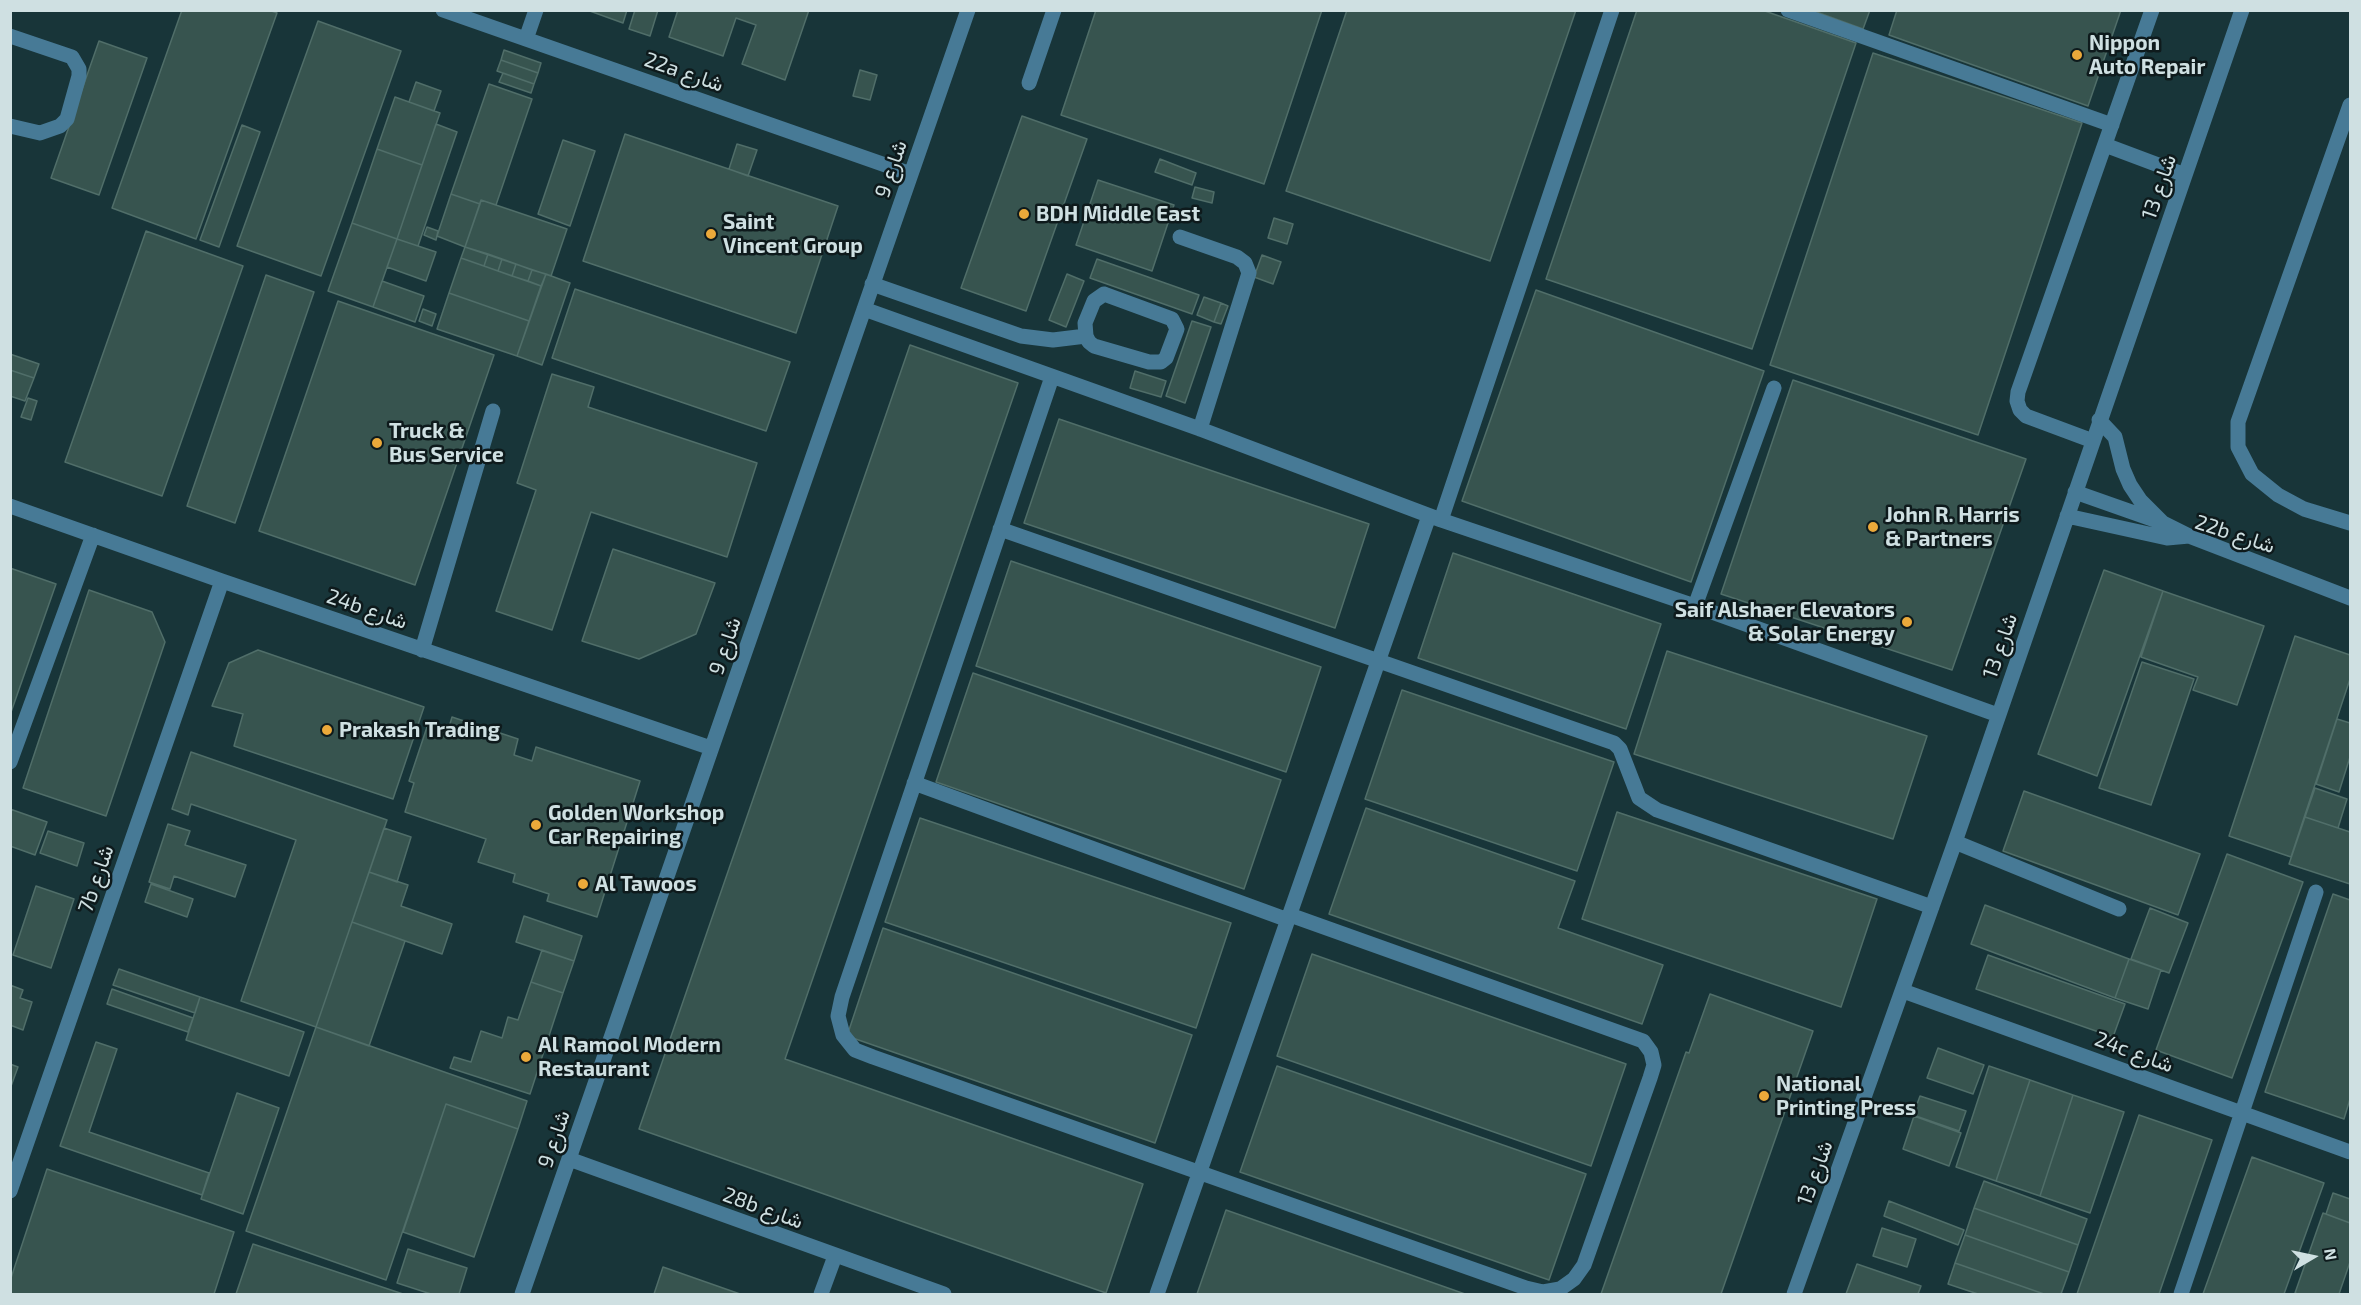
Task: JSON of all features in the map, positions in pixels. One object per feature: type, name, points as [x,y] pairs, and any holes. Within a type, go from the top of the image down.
[{"type":"street","name":"22a شارع","points":[[443,10],[912,174]]},
{"type":"street","points":[[526,39],[536,10]]},
{"type":"street","name":"شارع 9","points":[[522,1294],[968,10]]},
{"type":"street","points":[[1029,83],[1054,10]]},
{"type":"street","points":[[1157,1294],[1379,661],[1435,518],[1612,10]]},
{"type":"street","points":[[1788,10],[2112,125]]},
{"type":"street","points":[[2093,441],[2026,416],[2020,410],[2017,401],[2018,392],[2152,10]]},
{"type":"street","name":"شارع 13","points":[[1794,1294],[1955,842],[2242,10]]},
{"type":"street","points":[[10,36],[72,57],[79,69],[67,119],[60,126],[40,133],[10,126]]},
{"type":"street","points":[[2350,105],[2238,422],[2238,447],[2252,474],[2278,495],[2304,509],[2350,523]]},
{"type":"street","points":[[2105,145],[2185,175]]},
{"type":"street","points":[[1180,237],[1237,257],[1245,263],[1249,273],[1200,429]]},
{"type":"street","points":[[872,284],[1021,336],[1053,340],[1086,336]]},
{"type":"street","points":[[1104,294],[1167,316],[1172,319],[1177,329],[1166,358],[1155,363],[1094,346],[1086,336],[1085,323],[1094,301],[1104,294]]},
{"type":"street","points":[[864,309],[1200,429],[1435,518],[1695,606],[1998,715]]},
{"type":"street","points":[[914,783],[1643,1041],[1651,1052],[1654,1065],[1584,1264],[1574,1279],[1560,1288],[1543,1292],[1526,1288],[873,1057],[855,1050],[843,1035],[838,1016],[842,998],[914,783],[1052,377]]},
{"type":"street","points":[[1695,606],[1774,388]]},
{"type":"street","points":[[422,650],[493,411]]},
{"type":"street","points":[[2099,420],[2115,437],[2123,469],[2130,485],[2140,500],[2163,523]]},
{"type":"street","points":[[2075,492],[2163,523],[2189,536]]},
{"type":"street","name":"24b شارع","points":[[10,506],[711,748]]},
{"type":"street","name":"22b شارع","points":[[2067,516],[2167,538],[2189,536],[2350,598]]},
{"type":"street","points":[[1000,529],[1614,743],[1620,749],[1639,798],[1657,810],[1932,907]]},
{"type":"street","points":[[10,762],[93,535]]},
{"type":"street","name":"7b شارع","points":[[10,1191],[222,581]]},
{"type":"street","points":[[1955,842],[2119,909]]},
{"type":"street","points":[[2181,1294],[2316,892]]},
{"type":"street","name":"24c شارع","points":[[1903,991],[2350,1152]]},
{"type":"street","name":"28b شارع","points":[[569,1160],[944,1294]]},
{"type":"street","points":[[821,1294],[835,1256]]},
{"type":"building","points":[[182,10],[269,10],[277,13],[196,239],[112,208]]},
{"type":"building","points":[[587,10],[627,10],[623,23]]},
{"type":"building","points":[[635,10],[658,10],[650,36],[629,29]]},
{"type":"building","points":[[678,10],[809,10],[785,80],[742,64],[756,25],[736,18],[723,56],[669,37]]},
{"type":"building","points":[[1096,10],[1322,10],[1264,184],[1061,115]]},
{"type":"building","points":[[1347,10],[1576,10],[1490,261],[1286,191]]},
{"type":"building","points":[[1637,10],[1762,10],[1856,43],[1752,349],[1546,279]]},
{"type":"building","points":[[1811,10],[1870,10],[1863,29]]},
{"type":"building","points":[[1897,10],[2121,10],[2088,106],[1889,35]]},
{"type":"building","points":[[318,21],[401,51],[321,276],[237,246]]},
{"type":"building","points":[[99,41],[147,58],[99,195],[51,178]]},
{"type":"building","points":[[504,50],[541,63],[538,73],[501,60]]},
{"type":"building","points":[[1873,53],[2082,123],[1978,435],[1770,365]]},
{"type":"building","points":[[501,60],[538,73],[534,84],[497,71]]},
{"type":"building","points":[[860,70],[877,75],[870,100],[853,96]]},
{"type":"building","points":[[503,73],[534,84],[531,93],[499,82]]},
{"type":"building","points":[[416,82],[441,91],[434,111],[409,102]]},
{"type":"building","points":[[489,84],[532,99],[496,205],[481,200],[480,204],[451,194]]},
{"type":"building","points":[[395,97],[440,113],[422,165],[377,149]]},
{"type":"building","name":"BDH Middle East","points":[[1022,116],[1087,139],[1026,311],[961,288]]},
{"type":"building","points":[[436,124],[457,132],[418,246],[397,239]]},
{"type":"building","points":[[242,125],[260,132],[219,247],[200,240]]},
{"type":"building","name":"Saint Vincent Group","points":[[625,134],[838,206],[796,333],[583,261]]},
{"type":"building","points":[[563,140],[595,151],[570,226],[538,214]]},
{"type":"building","points":[[737,144],[757,150],[748,176],[729,169]]},
{"type":"building","points":[[377,149],[422,165],[397,239],[352,223]]},
{"type":"building","points":[[1160,159],[1196,173],[1192,185],[1155,172]]},
{"type":"building","points":[[1098,180],[1174,205],[1152,271],[1076,245]]},
{"type":"building","points":[[1195,187],[1214,192],[1212,203],[1192,198]]},
{"type":"building","points":[[451,194],[480,204],[465,247],[437,236]]},
{"type":"building","points":[[481,200],[567,229],[551,276],[465,247]]},
{"type":"building","points":[[1274,218],[1293,224],[1287,244],[1268,238]]},
{"type":"building","points":[[352,223],[397,239],[373,307],[328,291]]},
{"type":"building","points":[[427,227],[438,231],[436,240],[424,235]]},
{"type":"building","points":[[146,231],[243,266],[162,496],[65,462]]},
{"type":"building","points":[[397,239],[436,252],[426,281],[387,267]]},
{"type":"building","points":[[465,247],[488,254],[484,266],[461,258]]},
{"type":"building","points":[[488,254],[502,259],[498,271],[484,266]]},
{"type":"building","points":[[1262,255],[1281,262],[1273,284],[1254,277]]},
{"type":"building","points":[[461,258],[541,286],[529,321],[449,293]]},
{"type":"building","points":[[502,259],[516,264],[512,276],[498,271]]},
{"type":"building","points":[[1097,259],[1199,295],[1192,314],[1090,278]]},
{"type":"building","points":[[516,264],[532,270],[528,281],[512,276]]},
{"type":"building","points":[[532,270],[546,274],[541,286],[528,281]]},
{"type":"building","points":[[546,274],[570,283],[542,365],[517,356]]},
{"type":"building","points":[[1067,274],[1084,281],[1066,327],[1049,320]]},
{"type":"building","points":[[266,275],[314,292],[235,523],[187,506]]},
{"type":"building","points":[[382,281],[424,296],[415,322],[373,307]]},
{"type":"building","points":[[575,289],[790,362],[766,431],[552,358]]},
{"type":"building","points":[[1536,290],[1764,371],[1691,582],[1462,501]]},
{"type":"building","points":[[449,293],[529,321],[517,356],[437,329]]},
{"type":"building","points":[[1204,297],[1221,303],[1214,322],[1197,315]]},
{"type":"building","name":"Truck & Bus Service","points":[[338,301],[494,355],[415,585],[259,531]]},
{"type":"building","points":[[1221,303],[1228,306],[1221,324],[1214,322]]},
{"type":"building","points":[[423,309],[436,314],[432,326],[419,321]]},
{"type":"building","points":[[1192,321],[1211,327],[1185,403],[1166,396]]},
{"type":"building","points":[[910,345],[1018,383],[785,1059],[1143,1184],[1106,1293],[639,1129]]},
{"type":"building","points":[[10,354],[39,364],[34,378],[10,370]]},
{"type":"building","points":[[10,370],[34,378],[25,401],[10,396]]},
{"type":"building","points":[[1135,371],[1166,381],[1161,397],[1130,388]]},
{"type":"building","points":[[552,374],[594,387],[588,407],[757,463],[727,557],[591,512],[552,630],[496,611],[536,490],[517,483]]},
{"type":"building","name":"John R. Harris & Partners","points":[[1793,380],[2026,459],[1952,670],[1721,594]]},
{"type":"building","points":[[28,398],[37,401],[31,420],[21,417]]},
{"type":"building","points":[[1059,419],[1369,524],[1335,628],[1024,523]]},
{"type":"building","points":[[613,549],[715,583],[696,634],[639,659],[582,641]]},
{"type":"building","points":[[1453,553],[1661,624],[1626,729],[1418,658]]},
{"type":"building","points":[[1011,561],[1321,667],[1286,772],[976,666]]},
{"type":"building","points":[[10,568],[56,584],[10,715]]},
{"type":"building","points":[[2104,570],[2163,591],[2097,776],[2038,754]]},
{"type":"building","points":[[89,590],[152,612],[165,642],[106,816],[23,788]]},
{"type":"building","points":[[2163,591],[2264,626],[2237,705],[2193,690],[2198,677],[2141,657]]},
{"type":"building","points":[[2295,636],[2350,655],[2350,679],[2291,857],[2229,836]]},
{"type":"building","name":"Prakash Trading","points":[[258,650],[424,707],[393,799],[234,746],[243,714],[212,706],[229,663]]},
{"type":"building","points":[[1667,651],[1927,736],[1893,839],[1634,754]]},
{"type":"building","points":[[2142,662],[2194,679],[2151,805],[2099,788]]},
{"type":"building","points":[[973,673],[1281,780],[1244,889],[936,782]]},
{"type":"building","points":[[1402,690],[1614,762],[1577,871],[1365,799]]},
{"type":"building","name":"Golden Workshop Car Repairing","points":[[452,717],[518,739],[514,755],[532,761],[536,747],[640,781],[597,917],[547,901],[549,894],[513,882],[515,874],[478,862],[486,839],[405,812],[414,783],[409,781],[427,727],[447,734]]},
{"type":"building","points":[[2337,719],[2350,723],[2350,757],[2339,792],[2316,784]]},
{"type":"building","points":[[191,752],[387,820],[316,1027],[241,1001],[296,840],[191,804],[188,815],[172,809]]},
{"type":"building","points":[[2315,788],[2347,799],[2338,828],[2305,817]]},
{"type":"building","points":[[2024,791],[2200,854],[2178,915],[2003,851]]},
{"type":"building","points":[[1366,808],[1575,881],[1558,928],[1663,965],[1642,1024],[1329,914]]},
{"type":"building","points":[[10,809],[47,822],[35,855],[10,846]]},
{"type":"building","points":[[1617,812],[1877,899],[1841,1007],[1582,919]]},
{"type":"building","points":[[2305,817],[2350,832],[2350,884],[2289,864]]},
{"type":"building","points":[[920,818],[1231,923],[1196,1028],[885,922]]},
{"type":"building","points":[[168,824],[190,831],[185,845],[246,865],[235,897],[174,876],[170,889],[149,882]]},
{"type":"building","points":[[384,828],[411,837],[397,882],[369,872]]},
{"type":"building","points":[[48,831],[84,843],[77,866],[40,853]]},
{"type":"building","points":[[2227,854],[2303,882],[2232,1078],[2156,1050]]},
{"type":"building","points":[[369,872],[408,885],[401,906],[452,924],[442,954],[352,922]]},
{"type":"building","points":[[151,884],[193,899],[187,917],[145,902]]},
{"type":"building","points":[[36,886],[74,899],[51,968],[13,955]]},
{"type":"building","points":[[2333,894],[2350,900],[2350,1099],[2344,1119],[2265,1092]]},
{"type":"building","points":[[1985,905],[2129,959],[2115,998],[1971,944]]},
{"type":"building","points":[[2150,908],[2188,923],[2169,973],[2131,959]]},
{"type":"building","points":[[524,916],[582,936],[574,961],[516,942]]},
{"type":"building","points":[[352,922],[405,941],[369,1046],[316,1027]]},
{"type":"building","points":[[883,928],[1192,1035],[1155,1143],[847,1036]]},
{"type":"building","points":[[542,950],[574,961],[563,993],[531,982]]},
{"type":"building","points":[[1312,954],[1626,1064],[1591,1166],[1277,1056]]},
{"type":"building","points":[[1988,955],[2125,1004],[2113,1037],[1976,989]]},
{"type":"building","points":[[2129,959],[2161,970],[2148,1009],[2115,998]]},
{"type":"building","points":[[119,969],[200,997],[195,1013],[113,985]]},
{"type":"building","points":[[531,982],[563,993],[530,1094],[450,1068],[454,1057],[471,1062],[481,1031],[502,1038],[508,1017],[518,1020]]},
{"type":"building","points":[[10,985],[23,990],[20,998],[32,1002],[23,1030],[10,1025]]},
{"type":"building","points":[[112,989],[193,1018],[188,1032],[107,1004]]},
{"type":"building","points":[[1710,994],[1813,1031],[1721,1294],[1601,1294],[1686,1052],[1689,1053]]},
{"type":"building","points":[[200,997],[304,1032],[289,1076],[186,1040]]},
{"type":"building","points":[[316,1027],[527,1101],[518,1129],[446,1104],[386,1280],[246,1231]]},
{"type":"building","points":[[96,1042],[117,1049],[89,1132],[209,1173],[202,1195],[60,1146]]},
{"type":"building","points":[[1938,1048],[1984,1065],[1973,1094],[1927,1078]]},
{"type":"building","points":[[10,1064],[18,1067],[10,1089]]},
{"type":"building","points":[[1277,1066],[1586,1174],[1549,1280],[1240,1172]]},
{"type":"building","points":[[1989,1066],[2030,1080],[1996,1181],[1956,1167]]},
{"type":"building","points":[[2030,1080],[2073,1095],[2040,1196],[1996,1181]]},
{"type":"building","points":[[237,1093],[279,1108],[243,1214],[201,1199]]},
{"type":"building","points":[[2073,1095],[2124,1112],[2090,1213],[2040,1196]]},
{"type":"building","points":[[1920,1096],[1966,1111],[1959,1131],[1913,1115]]},
{"type":"building","points":[[446,1104],[518,1129],[474,1257],[403,1232]]},
{"type":"building","points":[[2139,1115],[2212,1140],[2159,1294],[2077,1294]]},
{"type":"building","points":[[1914,1116],[1961,1133],[1949,1166],[1903,1149]]},
{"type":"building","points":[[2252,1157],[2324,1183],[2284,1294],[2203,1294]]},
{"type":"building","points":[[47,1169],[234,1232],[214,1294],[10,1294],[10,1281]]},
{"type":"building","points":[[1984,1181],[2087,1219],[2078,1245],[1974,1208]]},
{"type":"building","points":[[2333,1193],[2350,1199],[2350,1223],[2326,1214]]},
{"type":"building","points":[[1889,1201],[1964,1230],[1958,1245],[1884,1216]]},
{"type":"building","points":[[1974,1208],[2078,1245],[2069,1272],[1965,1235]]},
{"type":"building","points":[[1226,1210],[1465,1294],[1197,1294]]},
{"type":"building","points":[[2323,1213],[2350,1223],[2350,1262],[2339,1294],[2298,1294],[2295,1293]]},
{"type":"building","points":[[1882,1228],[1916,1239],[1907,1267],[1873,1256]]},
{"type":"building","points":[[1965,1235],[2069,1272],[2061,1294],[2044,1294],[1955,1263]]},
{"type":"building","points":[[253,1244],[403,1294],[236,1294]]},
{"type":"building","points":[[408,1249],[467,1268],[459,1294],[431,1294],[397,1283]]},
{"type":"building","points":[[1955,1263],[2044,1294],[1978,1294],[1948,1284]]},
{"type":"building","points":[[1857,1264],[1921,1286],[1918,1294],[1846,1294]]},
{"type":"building","points":[[663,1267],[740,1294],[654,1294]]},
{"type":"place","name":"Nippon Auto Repair","points":[[2077,55]]},
{"type":"place","name":"BDH Middle East","points":[[1024,214]]},
{"type":"place","name":"Saint Vincent Group","points":[[711,234]]},
{"type":"place","name":"Truck & Bus Service","points":[[377,443]]},
{"type":"place","name":"John R. Harris & Partners","points":[[1873,527]]},
{"type":"place","name":"Saif Alshaer Elevators & Solar Energy","points":[[1907,622]]},
{"type":"place","name":"Prakash Trading","points":[[327,730]]},
{"type":"place","name":"Golden Workshop Car Repairing","points":[[536,825]]},
{"type":"place","name":"Al Tawoos","points":[[583,884]]},
{"type":"place","name":"Al Ramool Modern Restaurant","points":[[526,1057]]},
{"type":"place","name":"National Printing Press","points":[[1764,1096]]}]
